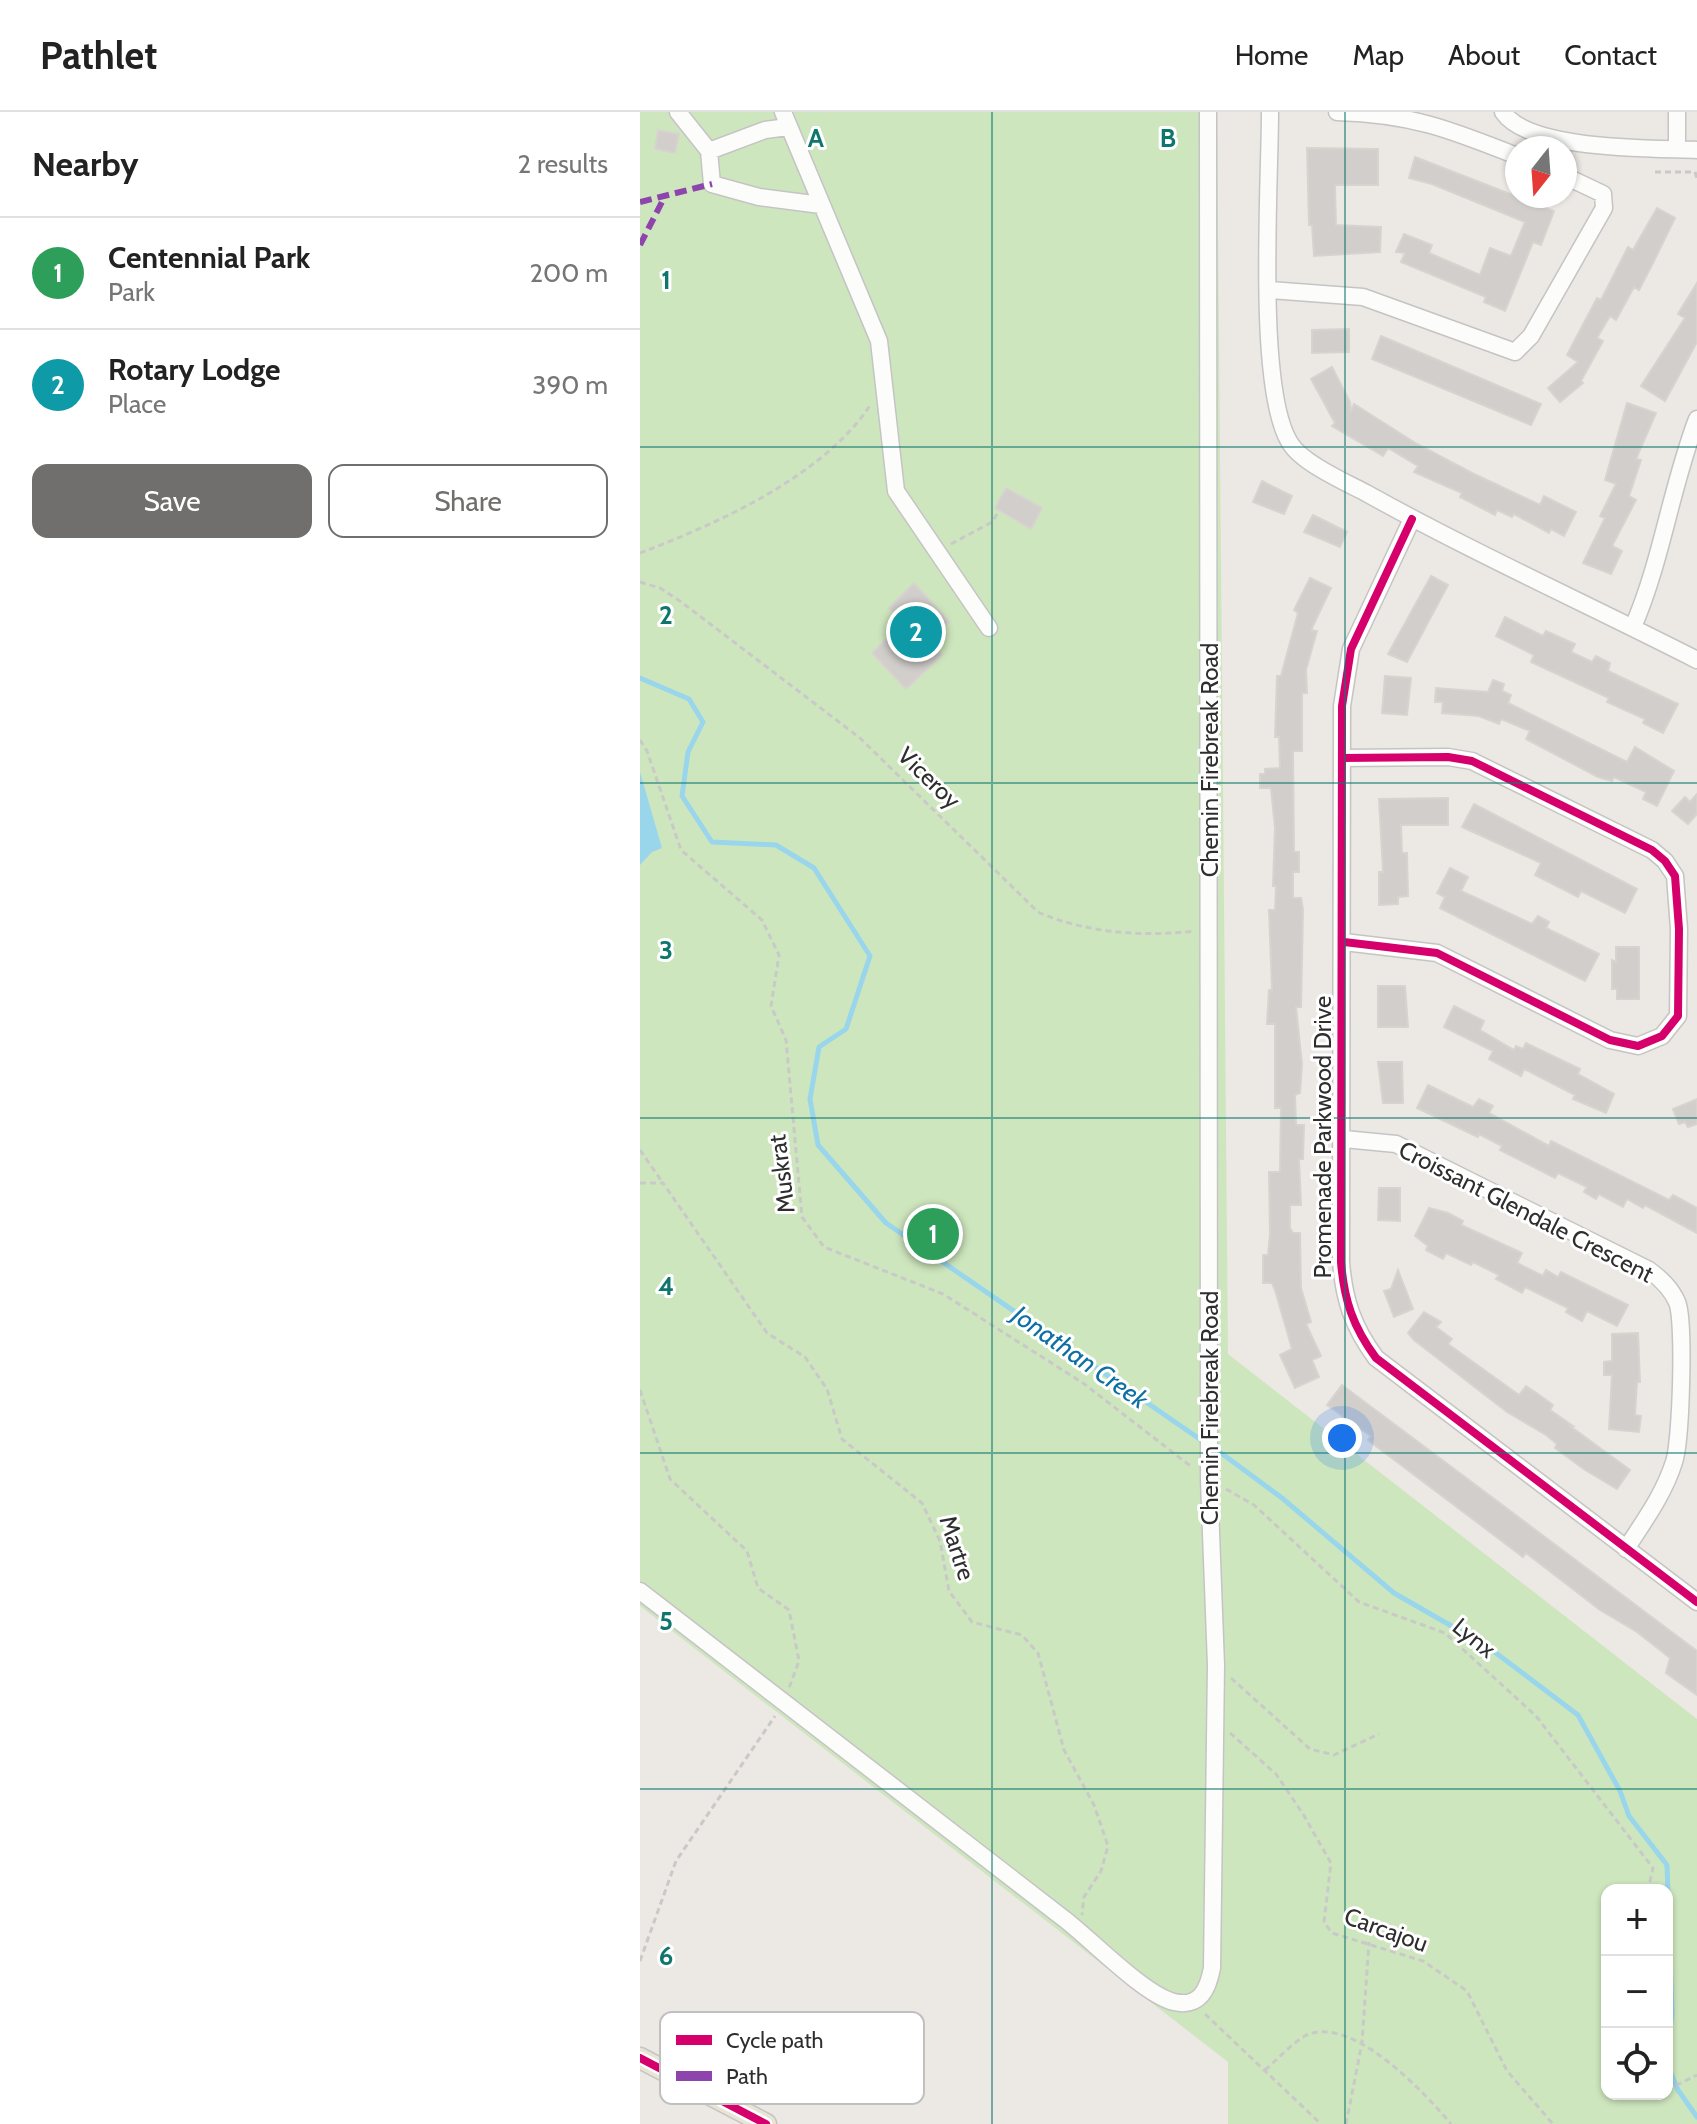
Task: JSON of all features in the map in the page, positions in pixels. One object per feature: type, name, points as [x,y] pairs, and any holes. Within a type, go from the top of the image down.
[{"type":"main road","points":[[640,2058],[660,2068]]},
{"type":"main road","points":[[728,2104],[766,2124]]},
{"type":"street","points":[[678,112],[709,151],[712,184],[759,197],[821,205]]},
{"type":"street","name":"Chemin Firebreak Road","points":[[1193,2003],[1203,1995],[1212,1968],[1216,1665],[1209,1480],[1211,929],[1208,112]]},
{"type":"street","points":[[1270,112],[1269,290],[1274,402],[1290,445],[1323,469],[1412,519],[1697,660]]},
{"type":"street","points":[[1337,112],[1382,113],[1437,124],[1505,151]]},
{"type":"street","points":[[1503,112],[1517,124],[1580,143],[1616,149],[1697,150]]},
{"type":"street","points":[[1677,112],[1677,149]]},
{"type":"street","points":[[709,151],[786,119],[879,341],[896,491],[989,628]]},
{"type":"street","points":[[1269,290],[1363,297],[1515,352],[1531,336],[1604,208],[1603,194],[1577,182]]},
{"type":"street","points":[[1633,627],[1650,588],[1680,462],[1697,419]]},
{"type":"street","name":"Promenade Parkwood Drive","points":[[1412,519],[1351,649],[1342,706],[1344,1139],[1341,1262],[1344,1297],[1358,1334],[1376,1358],[1697,1602]]},
{"type":"street","points":[[1342,758],[1448,757],[1472,761],[1652,850],[1665,861],[1675,876],[1679,929],[1678,1016],[1662,1036],[1638,1046],[1610,1040],[1437,953],[1344,942]]},
{"type":"street","name":"Croissant Glendale Crescent","points":[[1344,1139],[1396,1144],[1649,1270],[1665,1283],[1679,1305],[1681,1367],[1675,1459],[1664,1489],[1626,1549]]},
{"type":"street","points":[[640,1591],[1080,1931],[1158,1996],[1176,2003],[1193,2003]]},
{"type":"path","points":[[1655,172],[1695,172],[1697,178]]},
{"type":"path","points":[[640,553],[701,530],[767,495],[854,430],[883,386]]},
{"type":"path","points":[[937,552],[992,522],[999,511]]},
{"type":"path","points":[[640,1150],[663,1183]]},
{"type":"path","points":[[640,1183],[663,1183]]},
{"type":"path","points":[[640,1390],[670,1479],[747,1551],[758,1588],[789,1610],[799,1661],[784,1702],[676,1861],[640,1961]]},
{"type":"path","points":[[1216,1665],[1310,1749],[1334,1755],[1379,1734]]},
{"type":"path","points":[[1346,2124],[1362,2043],[1369,1942]]},
{"type":"path","points":[[1193,2003],[1321,2124]]},
{"type":"path","points":[[1265,2070],[1305,2036],[1337,2033],[1362,2043],[1425,2094],[1451,2124]]},
{"type":"path","points":[[1673,2087],[1695,2076]]},
{"type":"green space","points":[[640,112],[1217,112],[1228,1354],[1697,1719],[1697,2124],[1228,2124],[1228,2062],[640,1606]]},
{"type":"water","points":[[640,772],[662,848],[652,852],[640,865]]},
{"type":"building","points":[[658,130],[679,134],[675,153],[655,149]]},
{"type":"building","points":[[1307,148],[1378,149],[1378,185],[1335,185],[1336,225],[1381,227],[1380,252],[1314,256],[1312,225],[1309,225]]},
{"type":"building","points":[[1415,157],[1505,192],[1505,208],[1546,208],[1554,211],[1541,245],[1533,242],[1505,311],[1484,302],[1486,297],[1401,262],[1405,253],[1396,252],[1404,234],[1432,245],[1429,253],[1480,275],[1490,248],[1511,256],[1525,222],[1432,184],[1409,178]]},
{"type":"building","points":[[1657,208],[1675,218],[1654,261],[1639,290],[1634,287],[1616,320],[1610,316],[1597,338],[1603,341],[1581,381],[1583,383],[1560,402],[1548,388],[1578,362],[1567,355],[1597,298],[1601,300],[1628,247],[1633,250]]},
{"type":"building","points":[[1697,283],[1697,342],[1665,401],[1641,386],[1685,318],[1678,314]]},
{"type":"building","points":[[1349,329],[1349,352],[1312,353],[1312,330]]},
{"type":"building","points":[[1381,336],[1541,404],[1531,425],[1372,359]]},
{"type":"building","points":[[1332,367],[1350,402],[1351,412],[1354,404],[1417,444],[1472,473],[1540,505],[1544,496],[1576,512],[1564,536],[1551,529],[1549,533],[1514,514],[1512,517],[1497,510],[1495,515],[1460,497],[1462,493],[1414,472],[1418,466],[1388,448],[1383,456],[1332,426],[1335,423],[1311,379]]},
{"type":"building","points":[[1627,403],[1656,413],[1636,459],[1641,460],[1629,496],[1636,500],[1612,546],[1622,551],[1611,574],[1583,563],[1605,518],[1600,516],[1616,484],[1605,480]]},
{"type":"building","points":[[1262,481],[1292,496],[1284,514],[1253,502]]},
{"type":"building","points":[[1006,488],[1042,508],[1031,529],[995,508]]},
{"type":"building","points":[[1313,515],[1347,532],[1340,547],[1304,532]]},
{"type":"building","points":[[1431,576],[1448,585],[1407,662],[1388,654]]},
{"type":"building","points":[[1310,578],[1331,588],[1311,630],[1317,631],[1306,670],[1307,693],[1302,693],[1302,751],[1293,751],[1294,852],[1299,852],[1299,872],[1293,872],[1293,898],[1301,898],[1303,909],[1301,1007],[1296,1007],[1302,1064],[1300,1093],[1295,1095],[1296,1125],[1304,1125],[1303,1159],[1299,1159],[1301,1205],[1290,1205],[1290,1228],[1293,1233],[1300,1233],[1301,1288],[1311,1322],[1306,1324],[1321,1356],[1312,1360],[1319,1377],[1295,1388],[1280,1355],[1292,1349],[1275,1290],[1272,1283],[1263,1283],[1263,1255],[1268,1255],[1270,1234],[1269,1172],[1280,1172],[1281,1108],[1275,1108],[1275,1024],[1267,1024],[1269,990],[1272,990],[1269,910],[1275,910],[1275,828],[1271,788],[1260,788],[1260,774],[1265,774],[1265,769],[1280,768],[1279,737],[1275,737],[1277,676],[1281,676],[1298,613],[1294,610]]},
{"type":"building","points":[[914,583],[949,622],[929,640],[942,655],[906,689],[872,653],[903,623],[889,608]]},
{"type":"building","points":[[1505,617],[1543,636],[1546,631],[1575,644],[1571,652],[1592,662],[1596,656],[1610,663],[1608,671],[1678,704],[1663,733],[1643,723],[1645,719],[1607,702],[1609,698],[1531,662],[1534,655],[1496,636]]},
{"type":"building","points":[[1385,676],[1411,678],[1407,715],[1382,713]]},
{"type":"building","points":[[1493,680],[1504,684],[1502,691],[1511,695],[1508,703],[1627,762],[1635,747],[1674,771],[1657,806],[1643,799],[1646,792],[1614,777],[1612,781],[1598,777],[1526,739],[1530,731],[1501,719],[1499,724],[1479,716],[1442,713],[1443,702],[1435,702],[1436,688],[1488,692]]},
{"type":"building","points":[[1697,794],[1697,814],[1688,824],[1672,811],[1685,797],[1690,802]]},
{"type":"building","points":[[1448,798],[1448,825],[1401,825],[1402,853],[1407,853],[1408,896],[1398,897],[1398,904],[1379,905],[1379,872],[1383,872],[1379,799]]},
{"type":"building","points":[[1474,804],[1637,889],[1625,913],[1581,891],[1578,897],[1535,875],[1541,863],[1462,827]]},
{"type":"building","points":[[1450,868],[1468,877],[1461,891],[1532,924],[1538,916],[1549,922],[1546,928],[1599,954],[1585,981],[1440,908],[1445,897],[1437,893]]},
{"type":"building","points":[[1616,947],[1639,947],[1639,999],[1617,999],[1617,989],[1612,989],[1612,960],[1616,962]]},
{"type":"building","points":[[1378,986],[1405,986],[1408,1027],[1378,1027]]},
{"type":"building","points":[[1454,1006],[1484,1021],[1480,1030],[1514,1050],[1516,1046],[1523,1049],[1526,1043],[1580,1069],[1578,1074],[1614,1094],[1606,1113],[1573,1099],[1575,1095],[1524,1069],[1521,1076],[1489,1059],[1493,1051],[1444,1027]]},
{"type":"building","points":[[1378,1062],[1402,1062],[1403,1103],[1383,1103]]},
{"type":"building","points":[[1428,1085],[1473,1107],[1479,1099],[1493,1106],[1489,1113],[1549,1146],[1551,1141],[1669,1200],[1673,1195],[1697,1208],[1697,1233],[1645,1205],[1643,1208],[1627,1199],[1623,1207],[1599,1194],[1596,1199],[1584,1192],[1587,1187],[1558,1173],[1555,1178],[1500,1150],[1502,1146],[1479,1134],[1478,1137],[1417,1108]]},
{"type":"building","points":[[1697,1099],[1697,1124],[1688,1127],[1685,1122],[1679,1124],[1673,1109]]},
{"type":"building","points":[[1379,1188],[1400,1188],[1400,1221],[1378,1220]]},
{"type":"building","points":[[1429,1208],[1448,1213],[1463,1221],[1461,1225],[1522,1253],[1517,1263],[1543,1276],[1546,1270],[1558,1277],[1561,1272],[1628,1305],[1617,1326],[1587,1311],[1582,1321],[1566,1312],[1568,1308],[1525,1287],[1522,1293],[1496,1279],[1499,1275],[1473,1262],[1471,1265],[1446,1253],[1443,1259],[1426,1250],[1428,1246],[1415,1236]]},
{"type":"building","points":[[1398,1270],[1413,1309],[1394,1317],[1384,1291],[1391,1289]]},
{"type":"building","points":[[1424,1312],[1441,1322],[1436,1327],[1452,1339],[1448,1344],[1519,1395],[1526,1386],[1538,1394],[1553,1405],[1550,1410],[1630,1470],[1617,1489],[1555,1448],[1557,1444],[1546,1435],[1507,1412],[1414,1340],[1408,1333]]},
{"type":"building","points":[[1638,1333],[1640,1382],[1637,1382],[1635,1415],[1641,1416],[1639,1432],[1609,1429],[1612,1375],[1604,1375],[1604,1362],[1612,1361],[1612,1334]]},
{"type":"building","points":[[1342,1385],[1697,1651],[1697,1695],[1666,1673],[1670,1658],[1637,1632],[1600,1610],[1526,1553],[1523,1557],[1368,1440],[1371,1436],[1327,1405]]},
{"type":"waterway","name":"Jonathan Creek","points":[[640,678],[689,699],[703,722],[688,752],[682,796],[712,842],[776,845],[814,868],[870,956],[846,1029],[819,1047],[810,1099],[818,1145],[886,1223],[1204,1442]]},
{"type":"waterway","name":"Jonathan Creek","points":[[1213,1447],[1282,1498],[1394,1593],[1488,1647],[1578,1715],[1620,1791],[1629,1816],[1667,1865],[1670,2028]]},
{"type":"waterway","name":"Jonathan Creek","points":[[1673,2078],[1697,2117]]},
{"type":"marked path","points":[[640,202],[712,184]]},
{"type":"marked path","points":[[640,245],[665,196]]},
{"type":"cycle path","points":[[1412,519],[1351,649],[1342,706],[1341,1262],[1347,1301],[1361,1335],[1376,1358],[1697,1602]]},
{"type":"cycle path","points":[[1342,758],[1448,757],[1472,761],[1652,850],[1665,861],[1675,876],[1679,929],[1678,1016],[1662,1036],[1638,1046],[1610,1040],[1437,953],[1344,942]]},
{"type":"cycle path","points":[[640,2058],[660,2068]]},
{"type":"cycle path","points":[[728,2104],[766,2124]]},
{"type":"place","name":"Rotary Lodge","points":[[916,632]]},
{"type":"place","name":"Centennial Park","points":[[933,1234]]}]
